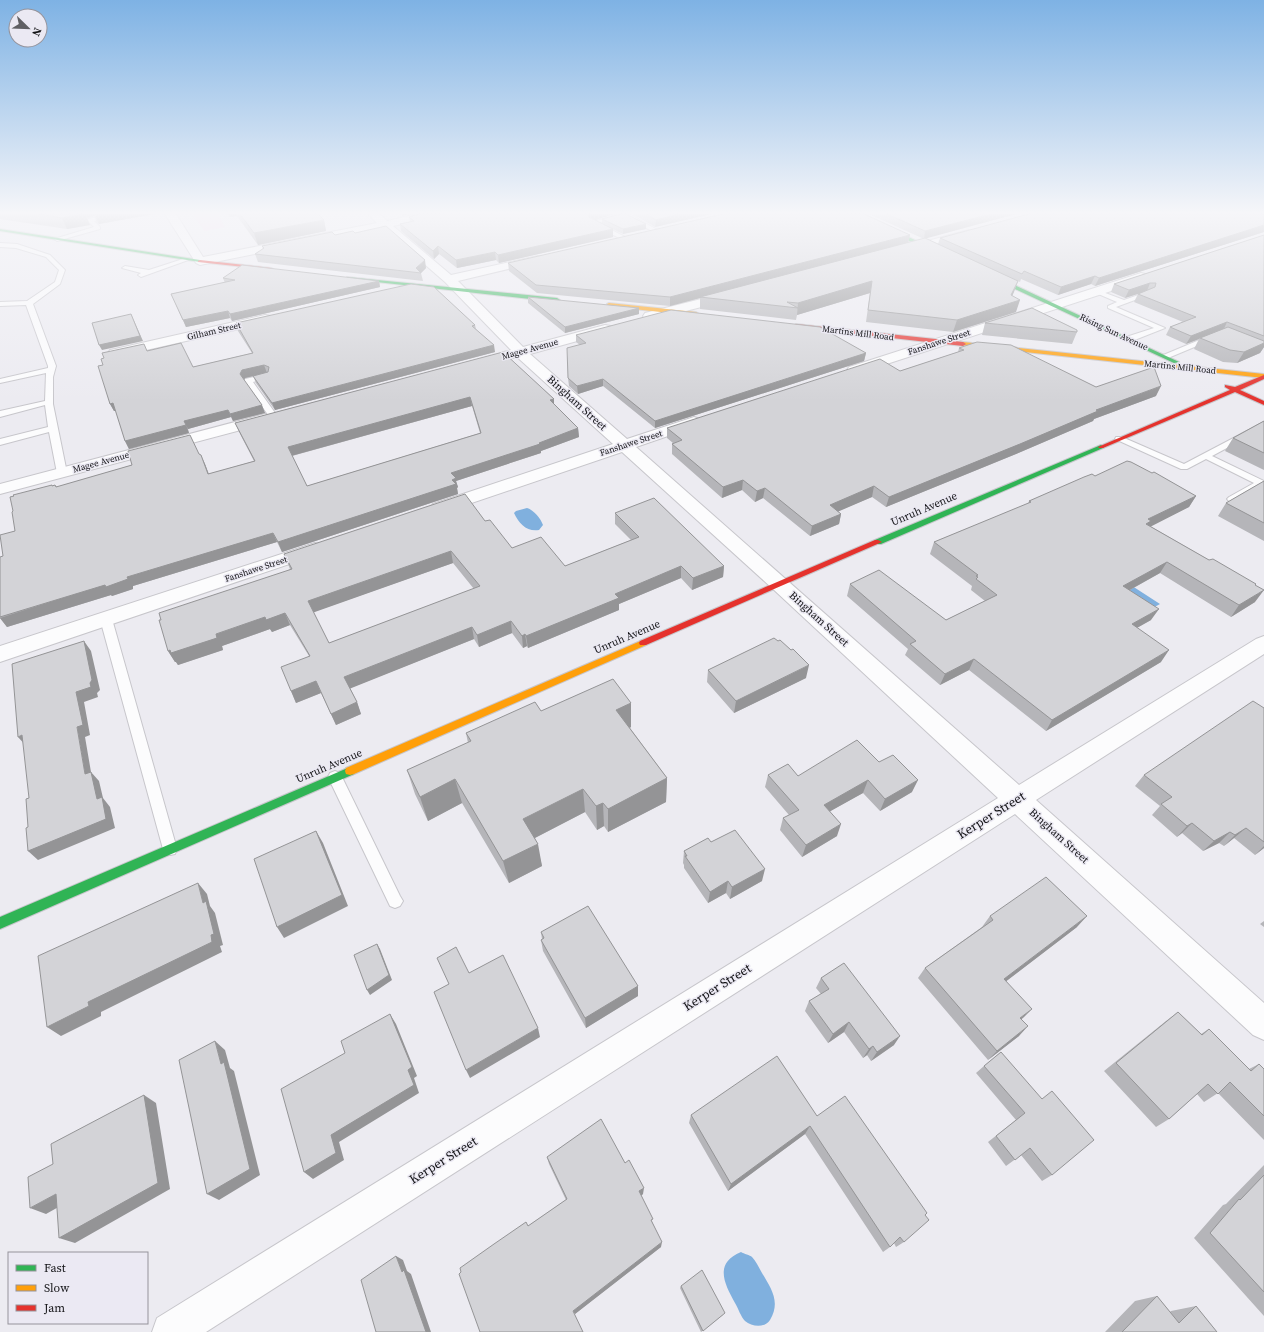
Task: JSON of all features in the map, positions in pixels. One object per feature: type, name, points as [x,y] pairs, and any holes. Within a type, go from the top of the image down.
[{"type":"street","name":"Bingham Street","points":[[445,276],[520,352],[1017,798],[1264,1024]]},
{"type":"street","points":[[455,285],[484,276]]},
{"type":"street","name":"Rising Sun Avenue","points":[[991,276],[1057,305],[1264,403]]},
{"type":"street","name":"Fanshawe Street","points":[[836,376],[1146,276]]},
{"type":"street","points":[[343,277],[414,285],[455,285],[569,302]]},
{"type":"street","points":[[375,294],[414,285]]},
{"type":"street","points":[[635,320],[745,292]]},
{"type":"street","points":[[599,304],[708,316]]},
{"type":"street","name":"Gilham Street","points":[[107,356],[275,317]]},
{"type":"street","name":"Magee Avenue","points":[[497,358],[620,324]]},
{"type":"street","name":"Martins Mill Road","points":[[787,325],[1264,377]]},
{"type":"street","name":"Unruh Avenue","points":[[0,923],[780,584],[1264,377]]},
{"type":"street","name":"Magee Avenue","points":[[0,489],[289,413]]},
{"type":"street","name":"Fanshawe Street","points":[[422,513],[708,418]]},
{"type":"street","name":"Fanshawe Street","points":[[0,654],[331,544]]},
{"type":"street","name":"Kerper Street","points":[[171,1332],[1017,798],[1264,644]]},
{"type":"lane","points":[[0,304],[29,304],[58,283],[60,276]]},
{"type":"lane","points":[[1098,292],[1123,302]]},
{"type":"lane","points":[[1129,340],[1161,328],[1110,307],[1149,292]]},
{"type":"lane","points":[[29,304],[52,366],[49,375],[49,402],[62,473]]},
{"type":"lane","points":[[1165,356],[1222,334]]},
{"type":"lane","points":[[0,381],[50,370]]},
{"type":"lane","points":[[268,376],[248,381],[274,417]]},
{"type":"lane","points":[[0,414],[49,402]]},
{"type":"lane","points":[[1119,439],[1184,467],[1264,425]]},
{"type":"lane","points":[[0,442],[54,428]]},
{"type":"lane","points":[[1206,456],[1263,483]]},
{"type":"lane","points":[[1232,499],[1263,483]]},
{"type":"lane","points":[[106,619],[170,849]]},
{"type":"lane","points":[[335,777],[395,901]]},
{"type":"water","points":[[527,508],[535,513],[542,523],[543,525],[539,530],[531,530],[527,528],[521,524],[516,517],[514,513],[516,511]]},
{"type":"water","points":[[1126,582],[1160,604],[1149,610],[1115,588]]},
{"type":"water","points":[[741,1252],[751,1256],[769,1284],[774,1295],[775,1307],[773,1313],[768,1323],[762,1325],[758,1326],[745,1321],[731,1296],[725,1281],[724,1268],[727,1262]]},
{"type":"building","points":[[226,276],[338,276],[379,281],[230,314],[228,311],[183,320],[171,294],[235,280],[223,278]]},
{"type":"building","points":[[525,276],[751,276],[670,297],[536,285]]},
{"type":"building","points":[[779,276],[1008,276],[1018,281],[1011,295],[1020,300],[957,320],[868,310],[872,281],[798,303],[787,302],[798,308],[700,297]]},
{"type":"building","points":[[1036,276],[1095,276],[1061,287]]},
{"type":"building","points":[[1138,276],[1264,276],[1264,336],[1227,322],[1191,336],[1170,327],[1196,317],[1138,294],[1155,287],[1156,283],[1150,283],[1129,290],[1114,284]]},
{"type":"building","points":[[411,284],[434,287],[475,325],[472,326],[494,345],[272,403],[253,376],[268,372],[269,367],[264,365],[242,370],[240,374],[262,405],[230,414],[228,410],[184,421],[186,425],[125,441],[113,403],[110,404],[98,366],[103,365],[101,359],[104,358],[102,353],[144,344],[147,351],[181,343],[193,367],[253,353],[236,323]]},
{"type":"building","points":[[528,297],[639,308],[565,327]]},
{"type":"building","points":[[1032,308],[1077,330],[1077,332],[985,323]]},
{"type":"building","points":[[671,310],[820,327],[866,353],[655,421],[603,379],[577,386],[568,378],[567,348],[586,343],[576,335]]},
{"type":"building","points":[[131,314],[140,336],[99,345],[92,323]]},
{"type":"building","points":[[1228,327],[1264,341],[1264,343],[1244,352],[1230,350],[1200,338]]},
{"type":"building","points":[[977,342],[1011,345],[1096,387],[1154,367],[1161,386],[1096,410],[1098,411],[889,497],[874,486],[830,505],[841,514],[812,526],[765,488],[757,491],[743,480],[723,487],[672,444],[682,440],[667,428],[880,359],[900,371],[964,350],[959,348]]},
{"type":"building","points":[[503,352],[554,399],[550,400],[578,428],[539,443],[540,444],[451,473],[456,478],[452,480],[456,484],[278,542],[273,533],[127,577],[128,579],[106,587],[105,585],[0,617],[0,557],[3,556],[0,535],[15,531],[10,497],[52,485],[55,485],[56,487],[132,465],[128,451],[190,435],[199,454],[201,455],[208,474],[255,461],[235,423]],"holes":[[[470,397],[481,433],[307,486],[288,447]]]},
{"type":"building","points":[[1264,421],[1264,453],[1233,438]]},
{"type":"building","points":[[1127,461],[1152,473],[1154,472],[1196,496],[1148,519],[1151,521],[1146,524],[1209,560],[1213,559],[1264,590],[1239,605],[1167,562],[1123,586],[1159,609],[1132,624],[1169,650],[1052,720],[974,659],[945,674],[910,644],[916,641],[850,584],[879,570],[946,620],[997,595],[976,579],[978,577],[976,576],[978,575],[934,542],[1031,502],[1029,501],[1084,477],[1092,474],[1095,476]]},
{"type":"building","points":[[1264,481],[1264,523],[1226,503]]},
{"type":"building","points":[[465,494],[485,521],[490,520],[512,548],[541,537],[565,566],[639,537],[615,513],[654,498],[724,566],[693,578],[681,566],[615,594],[619,598],[526,636],[525,634],[522,636],[511,621],[477,635],[472,627],[344,677],[357,702],[331,714],[316,681],[291,691],[281,667],[310,656],[285,613],[266,620],[265,617],[216,634],[217,638],[171,653],[170,650],[168,651],[159,620],[161,620],[159,613],[292,569],[284,554]],"holes":[[[451,551],[480,586],[329,643],[308,601]]]},
{"type":"building","points":[[774,638],[778,641],[780,640],[791,650],[793,649],[809,665],[736,701],[708,670]]},
{"type":"building","points":[[84,641],[92,680],[90,683],[91,687],[76,692],[83,725],[77,727],[85,774],[91,772],[97,799],[102,797],[106,819],[28,851],[26,799],[29,798],[22,735],[18,737],[12,664]]},
{"type":"building","points":[[613,679],[631,703],[616,710],[667,778],[608,809],[603,803],[596,806],[583,789],[523,819],[538,844],[503,861],[455,779],[420,797],[407,770],[471,741],[466,733],[535,702],[541,711]]},
{"type":"building","points":[[1253,701],[1264,708],[1264,842],[1246,828],[1235,835],[1230,832],[1214,841],[1192,823],[1187,826],[1161,804],[1172,797],[1144,775]]},
{"type":"building","points":[[857,740],[879,762],[893,755],[918,780],[885,799],[868,780],[824,805],[841,824],[806,845],[783,818],[799,810],[768,775],[788,764],[798,776]]},
{"type":"building","points":[[735,830],[765,869],[732,887],[728,881],[710,892],[685,856],[687,856],[684,851],[708,838],[711,842]]},
{"type":"building","points":[[316,831],[342,895],[277,927],[254,859]]},
{"type":"building","points":[[1046,877],[1087,916],[1004,979],[1032,1009],[1020,1018],[1028,1026],[997,1051],[925,968],[993,920],[990,916]]},
{"type":"building","points":[[198,883],[203,903],[206,901],[214,934],[211,935],[212,942],[88,1002],[89,1006],[47,1027],[38,956]]},
{"type":"building","points":[[588,906],[638,986],[585,1018],[541,940],[544,938],[541,932]]},
{"type":"building","points":[[377,944],[389,975],[367,990],[354,955]]},
{"type":"building","points":[[456,947],[469,973],[503,955],[538,1028],[466,1070],[434,992],[449,984],[437,958]]},
{"type":"building","points":[[844,963],[900,1036],[877,1052],[873,1046],[869,1049],[849,1022],[833,1034],[809,1001],[829,989],[821,978]]},
{"type":"building","points":[[1178,1012],[1202,1035],[1209,1029],[1251,1071],[1259,1064],[1264,1069],[1264,1116],[1230,1082],[1218,1094],[1208,1084],[1169,1119],[1116,1063]]},
{"type":"building","points":[[390,1014],[412,1067],[408,1070],[414,1085],[331,1135],[336,1153],[304,1172],[281,1089],[345,1053],[341,1041]]},
{"type":"building","points":[[215,1041],[221,1064],[224,1062],[250,1169],[207,1194],[179,1060]]},
{"type":"building","points":[[1001,1052],[1042,1099],[1052,1091],[1094,1140],[1052,1175],[1030,1148],[1015,1160],[996,1136],[1025,1113],[984,1066]]},
{"type":"building","points":[[777,1056],[817,1116],[845,1096],[927,1213],[925,1215],[929,1220],[904,1242],[900,1237],[890,1247],[810,1126],[731,1184],[691,1115]]},
{"type":"building","points":[[144,1095],[158,1183],[59,1238],[56,1194],[30,1208],[28,1177],[53,1164],[51,1144]]},
{"type":"building","points":[[601,1119],[625,1163],[629,1160],[644,1188],[639,1191],[653,1219],[651,1220],[662,1242],[573,1311],[583,1332],[480,1332],[459,1274],[461,1272],[460,1268],[526,1222],[528,1226],[567,1199],[547,1157]]},
{"type":"building","points":[[1264,1175],[1264,1292],[1210,1233],[1239,1199],[1240,1200]]},
{"type":"building","points":[[396,1256],[402,1272],[404,1270],[426,1332],[376,1332],[361,1280]]},
{"type":"building","points":[[702,1270],[725,1313],[703,1331],[681,1286]]},
{"type":"building","points":[[1157,1296],[1179,1323],[1196,1306],[1217,1332],[1122,1332]]},
{"type":"traffic: fast","points":[[991,276],[1176,362]]},
{"type":"traffic: fast","points":[[349,278],[557,300]]},
{"type":"traffic: fast","points":[[878,542],[1101,447]]},
{"type":"traffic: fast","points":[[0,923],[350,771]]},
{"type":"traffic: slow","points":[[609,305],[696,314]]},
{"type":"traffic: slow","points":[[963,344],[1264,376]]},
{"type":"traffic: slow","points":[[350,771],[643,643]]},
{"type":"traffic: jam","points":[[796,326],[963,344]]},
{"type":"traffic: jam","points":[[1101,447],[1264,377]]},
{"type":"traffic: jam","points":[[1227,386],[1264,403]]},
{"type":"traffic: jam","points":[[643,643],[878,542]]}]
